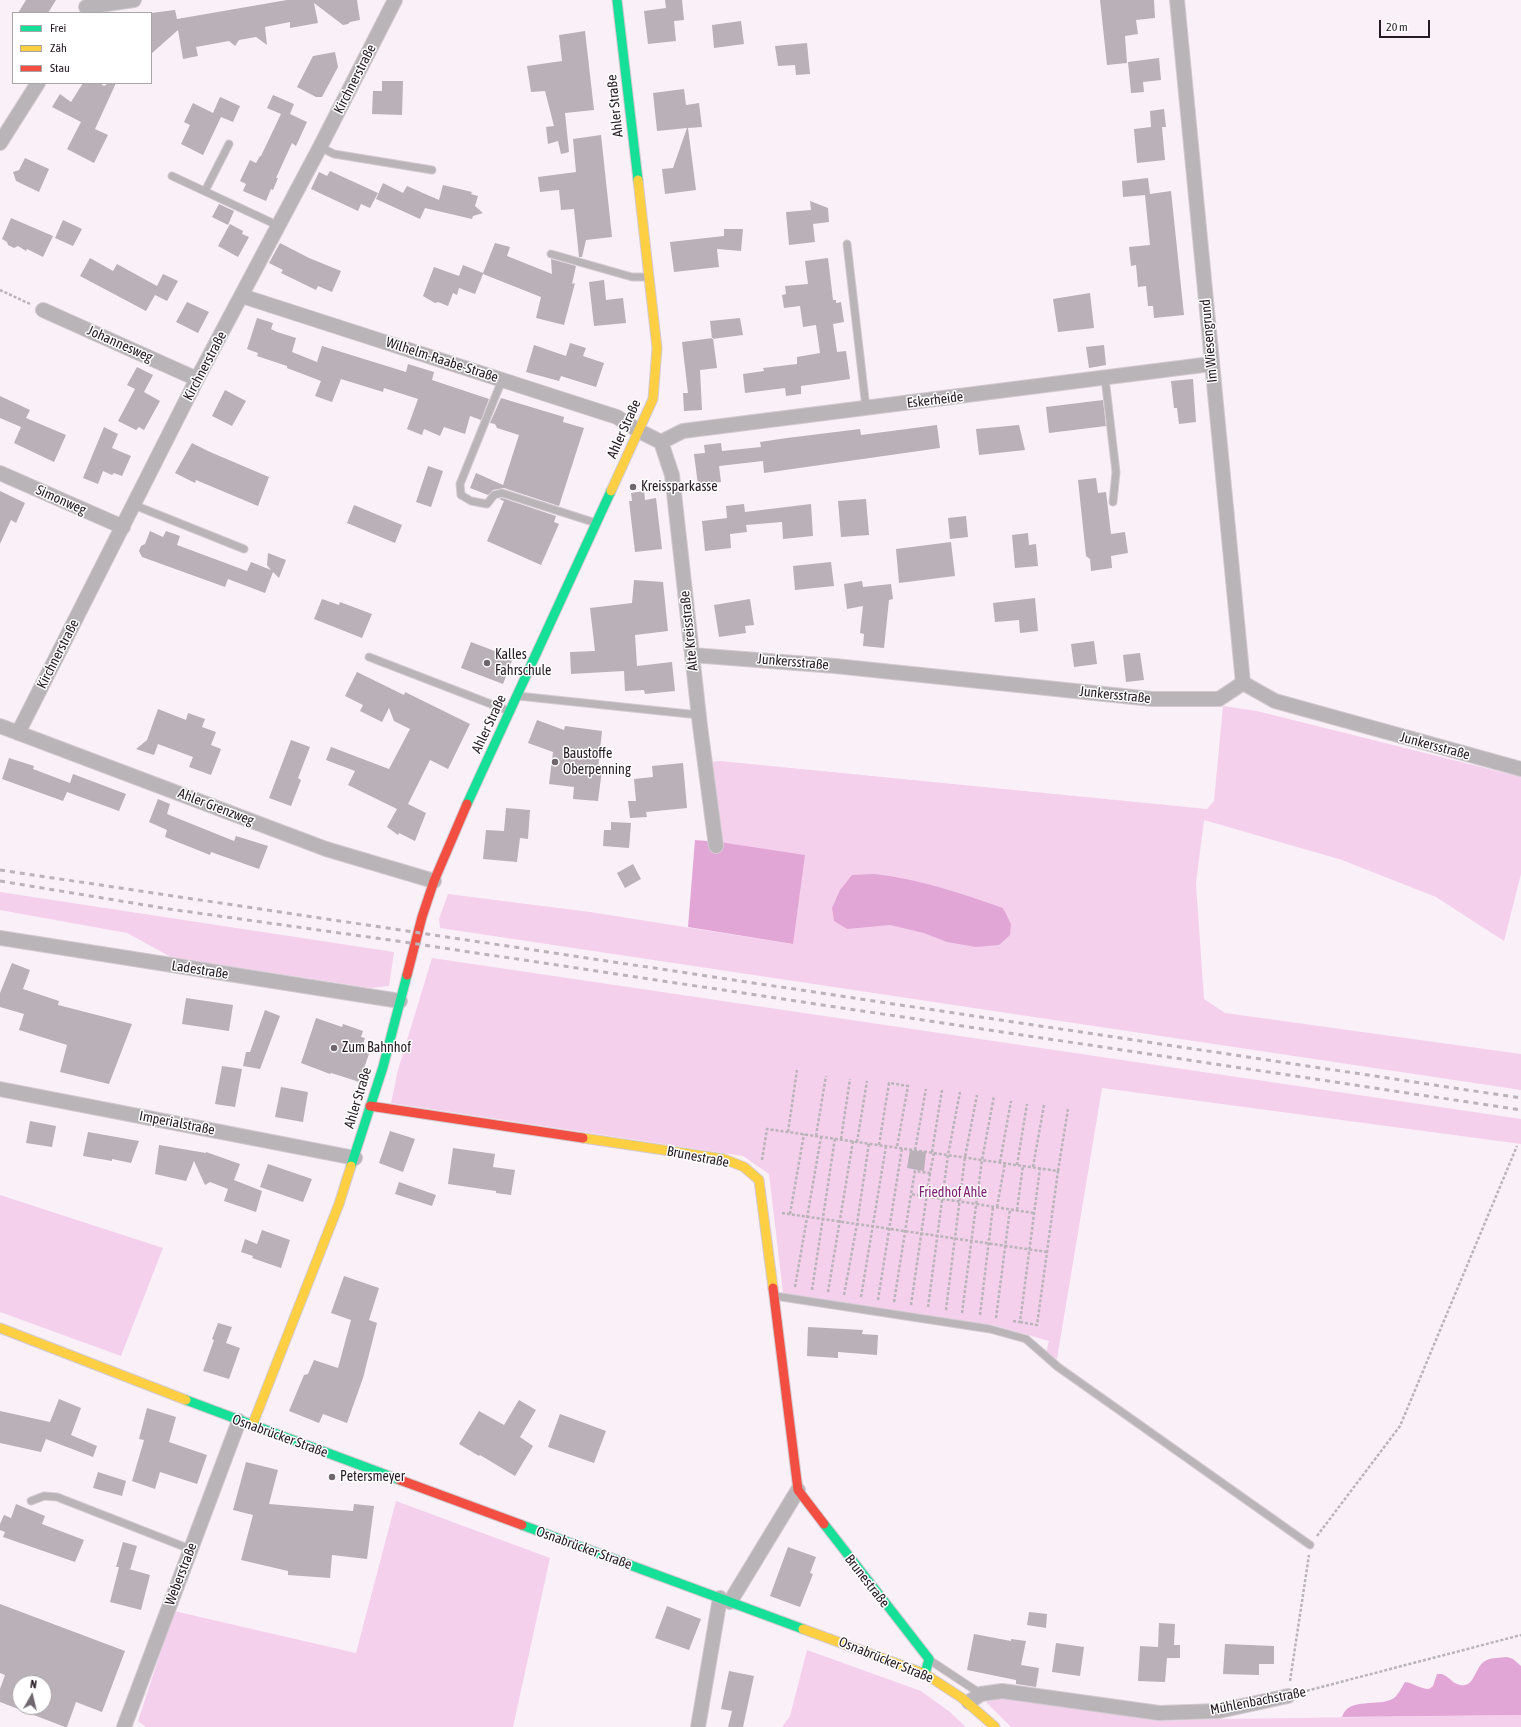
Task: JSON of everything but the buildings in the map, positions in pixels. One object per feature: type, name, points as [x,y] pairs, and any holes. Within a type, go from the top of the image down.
[{"type":"main road","name":"Ahler Straße","points":[[245,1423],[339,1204],[383,1067],[422,917],[434,881],[653,399],[656,348],[617,0]]},
{"type":"main road","name":"Brunestraße","points":[[370,1106],[724,1159],[744,1167],[759,1180]]},
{"type":"main road","points":[[759,1180],[764,1210],[798,1490]]},
{"type":"main road","name":"Osnabrücker Straße","points":[[0,1328],[245,1423],[925,1674],[947,1686],[969,1702],[994,1727]]},
{"type":"main road","name":"Brunestraße","points":[[798,1490],[929,1659]]},
{"type":"main road","points":[[925,1674],[929,1659]]},
{"type":"street","points":[[86,7],[134,0]]},
{"type":"street","name":"Kirchnerstraße","points":[[18,733],[197,379],[279,226],[395,0]]},
{"type":"street","name":"Im Wiesengrund","points":[[1176,0],[1243,683]]},
{"type":"street","points":[[1,140],[37,84]]},
{"type":"street","name":"Wilhelm-Raabe-Straße","points":[[242,296],[618,417],[639,431]]},
{"type":"street","name":"Johannesweg","points":[[43,310],[197,379]]},
{"type":"street","name":"Eskerheide","points":[[661,442],[683,431],[1211,364]]},
{"type":"street","points":[[639,431],[661,442]]},
{"type":"street","name":"Alte Kreisstraße","points":[[661,442],[672,475],[699,715],[716,846]]},
{"type":"street","name":"Simonweg","points":[[0,473],[123,527]]},
{"type":"street","name":"Junkersstraße","points":[[692,655],[835,666],[1152,699],[1219,699],[1243,683],[1275,701],[1521,769]]},
{"type":"street","name":"Ahler Grenzweg","points":[[0,726],[326,849],[434,881]]},
{"type":"street","name":"Ladestraße","points":[[0,938],[400,1001]]},
{"type":"street","name":"Imperialstraße","points":[[0,1089],[355,1158]]},
{"type":"street","name":"Weberstraße","points":[[124,1727],[190,1549],[245,1423]]},
{"type":"street","points":[[698,1727],[725,1600],[798,1490]]},
{"type":"street","name":"Mühlenbachstraße","points":[[969,1702],[981,1694],[1002,1691],[1159,1713],[1219,1711],[1288,1696]]},
{"type":"lane","points":[[205,191],[229,144]]},
{"type":"lane","points":[[320,147],[334,154],[432,170]]},
{"type":"lane","points":[[172,176],[279,226]]},
{"type":"lane","points":[[847,244],[866,408]]},
{"type":"lane","points":[[551,254],[632,277],[648,276]]},
{"type":"lane","points":[[1105,378],[1116,472],[1113,502]]},
{"type":"lane","points":[[502,380],[460,484],[461,495],[471,500],[488,504],[494,495],[502,493],[596,523]]},
{"type":"lane","points":[[134,505],[244,549]]},
{"type":"lane","points":[[369,657],[510,711]]},
{"type":"lane","points":[[517,696],[699,715]]},
{"type":"lane","points":[[774,1296],[990,1329],[1026,1338],[1064,1372],[1310,1545]]},
{"type":"lane","points":[[31,1501],[44,1496],[57,1497],[190,1549]]},
{"type":"lane","points":[[929,1659],[981,1694]]},
{"type":"path","points":[[0,290],[43,310]]},
{"type":"path","points":[[788,1132],[797,1070]]},
{"type":"path","points":[[816,1136],[826,1076]]},
{"type":"path","points":[[841,1139],[850,1078]]},
{"type":"path","points":[[857,1142],[867,1081]]},
{"type":"path","points":[[879,1145],[889,1083],[908,1086],[897,1148]]},
{"type":"path","points":[[915,1150],[926,1088]]},
{"type":"path","points":[[911,1305],[942,1090]]},
{"type":"path","points":[[928,1308],[948,1154],[960,1092]]},
{"type":"path","points":[[946,1310],[965,1157],[977,1096]]},
{"type":"path","points":[[962,1312],[982,1160],[994,1096]]},
{"type":"path","points":[[1000,1162],[1011,1101]]},
{"type":"path","points":[[1017,1164],[1027,1104]]},
{"type":"path","points":[[1033,1167],[1044,1105]]},
{"type":"path","points":[[1008,1320],[1037,1325],[1068,1109]]},
{"type":"path","points":[[759,1180],[767,1128],[1058,1171]]},
{"type":"path","points":[[790,1214],[804,1134]]},
{"type":"path","points":[[801,1289],[795,1288],[821,1136]]},
{"type":"path","points":[[812,1290],[824,1219],[835,1138]]},
{"type":"path","points":[[823,1292],[828,1293],[853,1141]]},
{"type":"path","points":[[844,1295],[857,1224],[869,1144]]},
{"type":"path","points":[[861,1298],[886,1146]]},
{"type":"path","points":[[1288,1696],[1310,1545],[1400,1426],[1517,1146]]},
{"type":"path","points":[[878,1300],[902,1148]]},
{"type":"path","points":[[997,1207],[1005,1163]]},
{"type":"path","points":[[1017,1210],[1022,1165]]},
{"type":"path","points":[[1020,1322],[1040,1168]]},
{"type":"path","points":[[894,1303],[915,1171],[930,1174]]},
{"type":"path","points":[[911,1194],[1034,1213]]},
{"type":"path","points":[[980,1316],[993,1206]]},
{"type":"path","points":[[996,1318],[1010,1209]]},
{"type":"path","points":[[764,1210],[1047,1252]]},
{"type":"path","points":[[806,1290],[818,1291]]},
{"type":"path","points":[[836,1294],[849,1296]]},
{"type":"path","points":[[855,1297],[866,1299]]},
{"type":"path","points":[[872,1300],[883,1301]]},
{"type":"path","points":[[889,1302],[900,1304]]},
{"type":"path","points":[[906,1305],[917,1306]]},
{"type":"path","points":[[922,1307],[934,1309]]},
{"type":"path","points":[[940,1309],[951,1311]]},
{"type":"path","points":[[957,1312],[968,1314]]},
{"type":"path","points":[[974,1314],[985,1316]]},
{"type":"path","points":[[990,1318],[1002,1319]]},
{"type":"path","name":"Mühlenbachstraße","points":[[1288,1696],[1521,1635]]},
{"type":"green space","points":[[1223,706],[1257,711],[1521,777],[1521,874],[1504,941],[1436,897],[1342,860],[1204,820],[1196,883],[1204,999],[1225,1013],[1521,1054],[1521,1090],[440,928],[439,919],[448,894],[590,912],[792,944],[719,842],[707,762],[720,761],[1207,809],[1214,801]]},
{"type":"green space","points":[[0,892],[394,952],[389,986],[371,988],[171,957],[127,933],[0,910]]},
{"type":"green space","name":"Friedhof Ahle","points":[[432,958],[1521,1119],[1521,1144],[1102,1088],[1057,1359],[1046,1353],[1049,1341],[993,1325],[783,1293],[769,1174],[743,1156],[391,1103],[398,1070]]},
{"type":"green space","points":[[0,1195],[163,1248],[121,1356],[0,1312]]},
{"type":"green space","points":[[396,1501],[550,1558],[513,1727],[146,1727],[138,1721],[174,1611],[356,1653]]},
{"type":"green space","points":[[807,1650],[921,1691],[950,1712],[966,1727],[782,1727],[790,1716]]},
{"type":"green space","points":[[1001,1697],[1158,1721],[1521,1715],[1521,1727],[1011,1727],[986,1702]]},
{"type":"shaded area","points":[[695,840],[719,842],[805,855],[793,944],[688,927]]},
{"type":"shaded area","points":[[874,874],[923,883],[1003,908],[1011,924],[1010,935],[999,945],[976,947],[947,942],[924,933],[890,925],[847,929],[834,921],[832,908],[840,890],[852,875]]},
{"type":"shaded area","points":[[1507,1657],[1513,1659],[1521,1666],[1521,1715],[1342,1717],[1346,1711],[1357,1704],[1387,1701],[1394,1698],[1405,1682],[1429,1689],[1433,1686],[1437,1674],[1442,1674],[1457,1684],[1467,1684],[1474,1677],[1481,1664],[1485,1661],[1493,1658]]},
{"type":"railway","points":[[0,870],[1521,1098]]},
{"type":"railway","points":[[0,881],[169,909],[397,941],[1521,1110]]},
{"type":"traffic: fast","points":[[617,0],[638,180]]},
{"type":"traffic: fast","points":[[467,804],[611,491]]},
{"type":"traffic: fast","points":[[351,1166],[383,1067],[407,975]]},
{"type":"traffic: fast","points":[[186,1400],[400,1480]]},
{"type":"traffic: fast","points":[[824,1524],[929,1659],[925,1674]]},
{"type":"traffic: fast","points":[[522,1525],[803,1629]]},
{"type":"traffic: slow","points":[[611,491],[653,399],[657,348],[638,180]]},
{"type":"traffic: slow","points":[[583,1138],[724,1159],[744,1167],[759,1180],[773,1288]]},
{"type":"traffic: slow","points":[[252,1426],[339,1204],[351,1166]]},
{"type":"traffic: slow","points":[[0,1328],[186,1400]]},
{"type":"traffic: slow","points":[[803,1629],[925,1674],[962,1698],[995,1727]]},
{"type":"traffic: jam","points":[[407,975],[422,917],[434,881],[467,804]]},
{"type":"traffic: jam","points":[[370,1106],[583,1138]]},
{"type":"traffic: jam","points":[[773,1288],[798,1490],[824,1524]]},
{"type":"traffic: jam","points":[[400,1480],[522,1525]]},
{"type":"place","name":"Kreissparkasse","points":[[633,487]]},
{"type":"place","name":"Kalles Fahrschule","points":[[487,663]]},
{"type":"place","name":"Baustoffe Oberpenning","points":[[555,762]]},
{"type":"place","name":"Zum Bahnhof","points":[[334,1048]]},
{"type":"place","name":"Petersmeyer","points":[[332,1477]]}]
